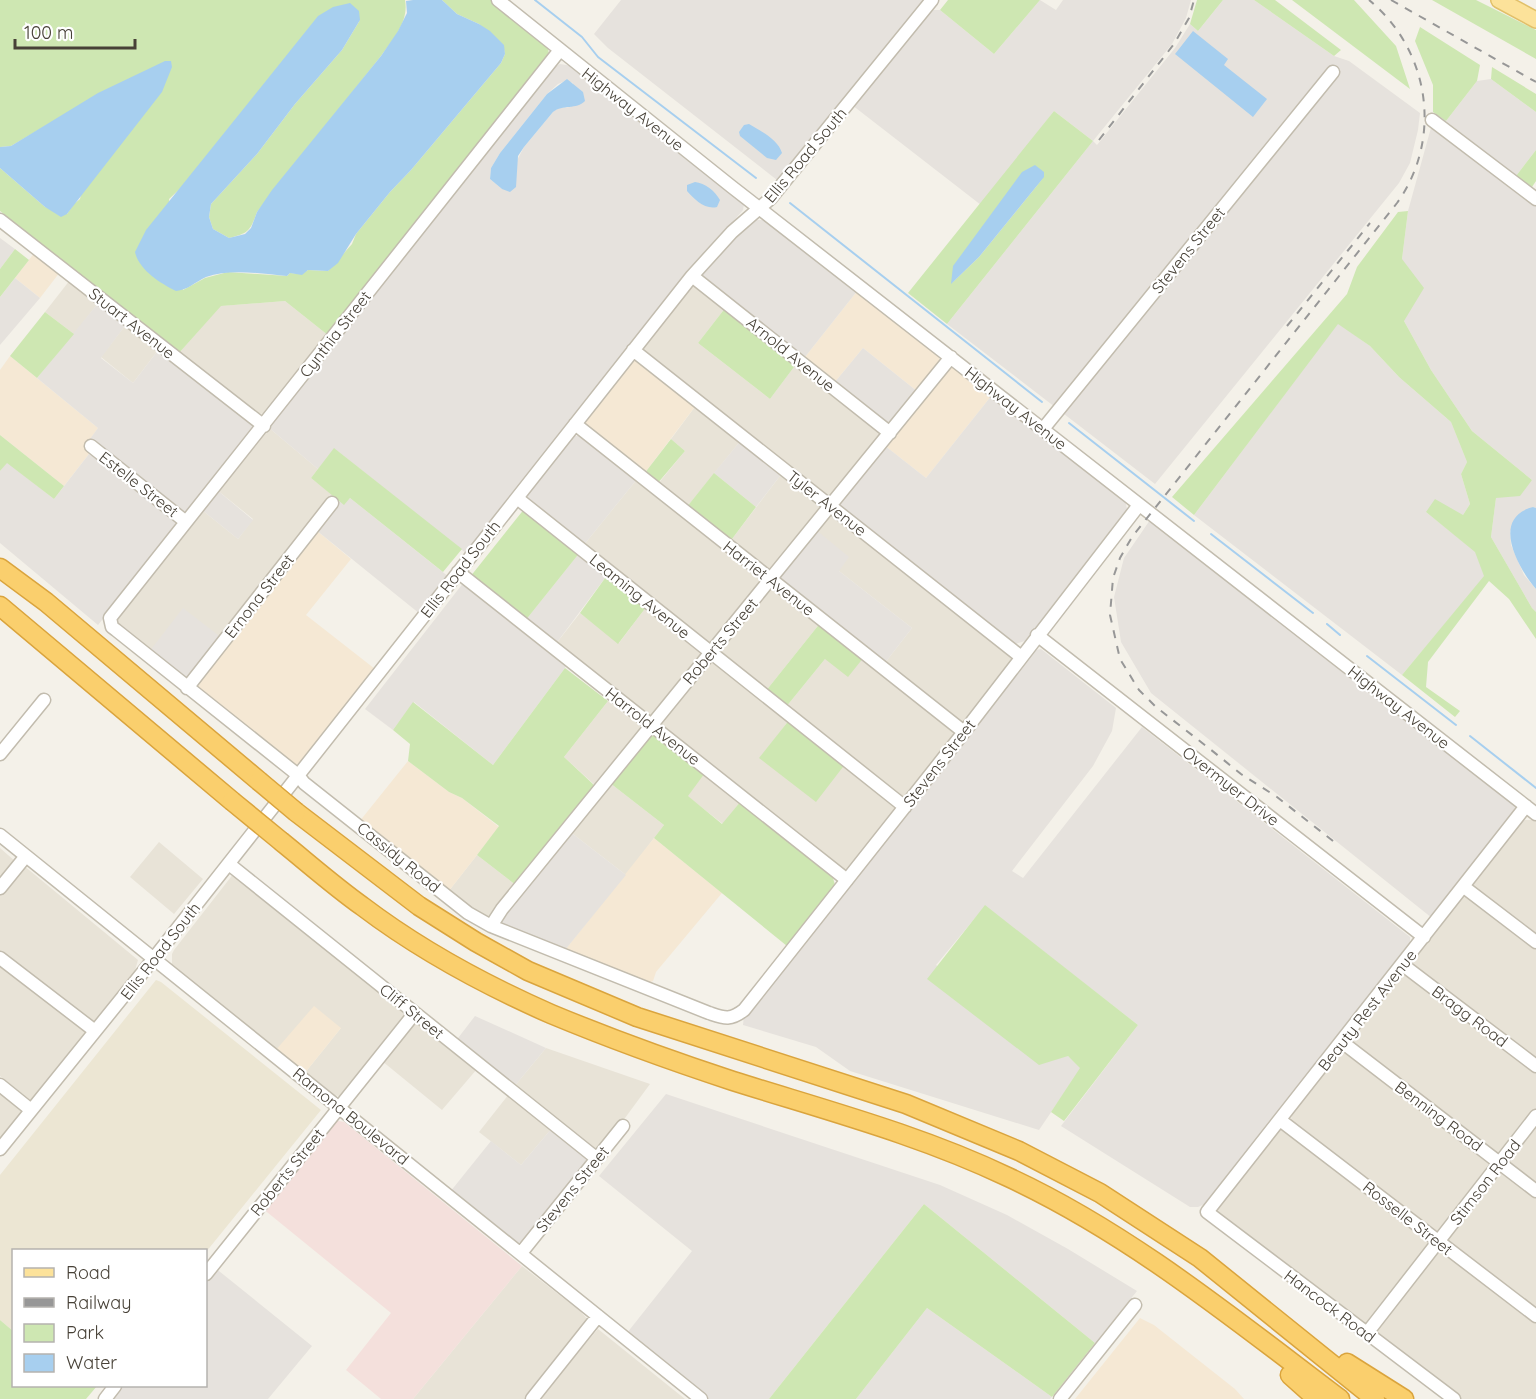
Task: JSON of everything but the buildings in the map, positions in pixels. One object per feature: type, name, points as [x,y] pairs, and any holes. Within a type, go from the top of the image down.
[{"type":"highway","points":[[0,560],[46,602],[296,812],[419,906],[476,942],[528,972],[637,1017],[906,1104],[1019,1151],[1100,1193],[1200,1258],[1375,1399]]},
{"type":"highway","points":[[0,568],[46,602]]},
{"type":"highway","points":[[0,606],[232,801],[362,906],[470,975],[578,1025],[675,1061],[896,1133],[1007,1176],[1107,1229],[1205,1297],[1340,1399]]},
{"type":"highway","points":[[1205,1297],[1317,1399]]},
{"type":"highway","points":[[1278,1320],[1404,1399]]},
{"type":"main road","points":[[1499,0],[1536,20]]},
{"type":"street","name":"Highway Avenue","points":[[498,0],[760,208],[1531,810]]},
{"type":"street","name":"Ellis Road South","points":[[0,1149],[229,864],[692,276],[732,232],[771,198],[932,0]]},
{"type":"street","name":"Cynthia Street","points":[[110,618],[560,51]]},
{"type":"street","name":"Stevens Street","points":[[1043,429],[1333,72]]},
{"type":"street","points":[[1432,120],[1536,199]]},
{"type":"street","name":"Stuart Avenue","points":[[0,220],[264,426]]},
{"type":"street","name":"Arnold Avenue","points":[[692,276],[890,433]]},
{"type":"street","name":"Tyler Avenue","points":[[633,350],[1020,656]]},
{"type":"street","name":"Roberts Street","points":[[491,926],[502,909],[951,357]]},
{"type":"street","name":"Harriet Avenue","points":[[575,424],[964,732]]},
{"type":"street","name":"Estelle Street","points":[[91,446],[186,522]]},
{"type":"street","name":"Leaming Avenue","points":[[517,498],[905,807]]},
{"type":"street","name":"Ernona Street","points":[[187,688],[332,504]]},
{"type":"street","name":"Stevens Street","points":[[735,1017],[744,1010],[905,807],[1139,505]]},
{"type":"street","name":"Harrold Avenue","points":[[458,572],[847,880]]},
{"type":"street","name":"Cassidy Road","points":[[110,618],[112,627],[468,913],[491,926],[709,1013],[724,1018],[735,1017]]},
{"type":"street","name":"Overmyer Drive","points":[[1037,635],[1424,938]]},
{"type":"street","points":[[0,754],[44,700]]},
{"type":"street","name":"Beauty Rest Avenue","points":[[1207,1212],[1464,887],[1531,810]]},
{"type":"street","name":"Ramona Boulevard","points":[[0,835],[701,1399]]},
{"type":"street","points":[[0,888],[26,856]]},
{"type":"street","name":"Cliff Street","points":[[229,864],[596,1158]]},
{"type":"street","points":[[1464,887],[1536,942]]},
{"type":"street","points":[[0,958],[95,1031]]},
{"type":"street","name":"Bragg Road","points":[[1403,965],[1536,1066]]},
{"type":"street","name":"Roberts Street","points":[[207,1273],[414,1014]]},
{"type":"street","name":"Benning Road","points":[[1342,1042],[1536,1191]]},
{"type":"street","points":[[0,1085],[31,1110]]},
{"type":"street","name":"Stimson Road","points":[[1367,1333],[1536,1116]]},
{"type":"street","name":"Rosselle Street","points":[[1280,1120],[1536,1316]]},
{"type":"street","name":"Stevens Street","points":[[521,1253],[623,1126]]},
{"type":"street","name":"Hancock Road","points":[[1207,1212],[1454,1399]]},
{"type":"street","points":[[1060,1399],[1135,1305]]},
{"type":"street","points":[[532,1399],[598,1316]]},
{"type":"street","points":[[105,1399],[115,1387]]},
{"type":"shaded area","points":[[621,0],[924,0],[777,180],[608,48],[594,34]]},
{"type":"shaded area","points":[[1040,0],[1056,10],[1063,0],[1191,0],[1186,18],[1172,44],[1093,141],[1054,111],[981,205],[852,105],[933,10],[940,10],[994,54]]},
{"type":"shaded area","points":[[1223,0],[1254,0],[1334,56],[1349,61],[1420,113],[1410,163],[1399,183],[1155,484],[947,324],[1093,141],[1097,145],[1175,48],[1190,24],[1198,31]]},
{"type":"shaded area","points":[[560,64],[572,66],[744,204],[743,210],[689,273],[467,554],[335,449],[318,469],[268,427],[552,68]],"holes":[[[565,81],[573,83],[571,107],[558,108],[553,112],[524,147],[502,189],[490,179],[491,168],[500,153],[547,94]]]},
{"type":"shaded area","points":[[1491,79],[1536,112],[1536,150],[1516,176],[1446,121],[1477,81]]},
{"type":"shaded area","points":[[1432,124],[1536,205],[1536,508],[1533,507],[1510,531],[1511,545],[1524,575],[1536,589],[1536,612],[1491,537],[1496,498],[1532,480],[1472,431],[1431,370],[1404,321],[1402,259],[1408,211]]},
{"type":"shaded area","points":[[752,220],[763,220],[770,224],[858,290],[805,357],[702,278],[701,272]]},
{"type":"shaded area","points":[[0,238],[15,249],[0,269]]},
{"type":"shaded area","points":[[35,252],[60,272],[40,298],[15,278]]},
{"type":"shaded area","points":[[15,278],[40,298],[0,345],[0,297]]},
{"type":"shaded area","points":[[70,280],[99,302],[74,334],[45,312]]},
{"type":"shaded area","points":[[692,284],[726,307],[698,343],[770,399],[797,363],[881,431],[882,437],[832,497],[825,497],[643,352],[643,343]]},
{"type":"shaded area","points":[[858,290],[939,354],[940,363],[918,392],[863,348],[835,382],[805,357]]},
{"type":"shaded area","points":[[285,301],[329,336],[265,414],[254,413],[179,353],[220,306]]},
{"type":"shaded area","points":[[99,302],[127,323],[101,358],[133,383],[159,349],[253,425],[253,431],[187,512],[181,511],[90,439],[98,428],[37,378]]},
{"type":"shaded area","points":[[127,323],[159,349],[133,383],[101,357]]},
{"type":"shaded area","points":[[1338,323],[1370,346],[1399,377],[1451,422],[1467,462],[1461,474],[1470,504],[1463,515],[1426,512],[1476,552],[1485,576],[1402,675],[1194,515]]},
{"type":"shaded area","points":[[863,348],[918,392],[892,424],[882,423],[835,382]]},
{"type":"shaded area","points":[[10,356],[98,428],[86,445],[89,454],[64,486],[0,435],[0,370]]},
{"type":"shaded area","points":[[635,360],[645,362],[697,404],[644,474],[587,428],[585,419],[630,362]]},
{"type":"shaded area","points":[[947,367],[956,367],[992,395],[926,478],[884,445]]},
{"type":"shaded area","points":[[992,395],[1125,500],[1127,509],[1025,641],[1012,645],[838,505],[884,445],[926,478]]},
{"type":"shaded area","points":[[697,404],[742,439],[686,508],[657,485],[685,451],[671,439]]},
{"type":"shaded area","points":[[268,427],[318,469],[311,478],[334,496],[222,638],[149,652],[120,629],[117,622],[119,614],[202,510],[238,539],[253,519],[217,490]]},
{"type":"shaded area","points":[[570,436],[585,436],[638,478],[583,546],[527,501],[525,494]]},
{"type":"shaded area","points":[[742,439],[783,472],[756,507],[714,473]]},
{"type":"shaded area","points":[[89,454],[174,516],[177,521],[177,526],[98,625],[0,543],[0,471],[7,462],[54,499]]},
{"type":"shaded area","points":[[783,472],[821,502],[822,509],[773,571],[766,572],[729,543]]},
{"type":"shaded area","points":[[638,478],[763,581],[711,645],[583,546]]},
{"type":"shaded area","points":[[217,490],[253,520],[238,539],[202,510]]},
{"type":"shaded area","points":[[350,498],[449,577],[420,614],[316,530],[340,501],[344,504]]},
{"type":"shaded area","points":[[832,512],[1012,654],[1013,659],[963,723],[884,664],[912,628],[839,571],[815,529]]},
{"type":"shaded area","points":[[1150,520],[1513,801],[1514,812],[1432,918],[1151,693],[1121,642],[1114,597],[1124,558]]},
{"type":"shaded area","points":[[815,529],[849,557],[839,571],[912,628],[884,664],[777,579]]},
{"type":"shaded area","points":[[316,530],[351,559],[306,615],[375,669],[304,761],[295,765],[288,763],[195,690],[195,682]]},
{"type":"shaded area","points":[[581,551],[608,574],[555,645],[525,621]]},
{"type":"shaded area","points":[[464,582],[567,662],[565,668],[493,765],[414,702],[393,730],[365,709]]},
{"type":"shaded area","points":[[772,586],[821,622],[765,692],[720,653]]},
{"type":"shaded area","points":[[647,606],[704,653],[651,719],[555,645],[580,613],[619,643]]},
{"type":"shaded area","points":[[183,608],[222,638],[190,678],[182,679],[149,652]]},
{"type":"shaded area","points":[[1041,649],[1116,708],[1112,731],[1093,766],[1012,871],[1023,878],[1142,727],[1410,937],[1404,957],[1207,1203],[1198,1207],[1190,1207],[1061,1126],[1138,1025],[985,906],[936,965],[1068,1056],[1081,1068],[1039,1130],[850,1071],[816,1047],[743,1025],[744,1015],[1030,651]]},
{"type":"shaded area","points":[[864,657],[955,733],[909,795],[903,797],[897,796],[786,707],[825,659]]},
{"type":"shaded area","points":[[710,659],[715,659],[790,719],[760,758],[846,763],[899,809],[849,870],[841,871],[661,730],[660,723]]},
{"type":"shaded area","points":[[608,701],[642,728],[597,787],[564,757]]},
{"type":"shaded area","points":[[408,761],[499,827],[448,892],[359,822]]},
{"type":"shaded area","points":[[705,773],[741,801],[723,824],[687,796]]},
{"type":"shaded area","points":[[610,783],[664,825],[626,875],[569,831]]},
{"type":"shaded area","points":[[1525,820],[1536,820],[1536,937],[1473,885],[1473,880],[1519,823]]},
{"type":"shaded area","points":[[569,831],[626,875],[565,950],[505,927],[501,918]]},
{"type":"shaded area","points":[[654,838],[722,893],[656,972],[653,981],[648,983],[565,950]]},
{"type":"shaded area","points":[[159,842],[203,879],[174,914],[130,877]]},
{"type":"shaded area","points":[[0,848],[16,862],[0,882]]},
{"type":"shaded area","points":[[477,855],[517,886],[491,920],[485,920],[448,892]]},
{"type":"shaded area","points":[[23,865],[138,960],[134,974],[96,1023],[87,1021],[0,952],[0,893]]},
{"type":"shaded area","points":[[234,873],[407,1013],[406,1019],[347,1092],[339,1096],[331,1095],[304,1074],[341,1028],[275,1051],[172,964],[174,950]]},
{"type":"shaded area","points":[[1465,895],[1536,946],[1536,1062],[1413,965],[1413,957]]},
{"type":"shaded area","points":[[0,961],[85,1028],[87,1033],[36,1098],[30,1100],[0,1076]]},
{"type":"shaded area","points":[[1403,972],[1536,1071],[1536,1111],[1499,1155],[1351,1042],[1351,1037]]},
{"type":"shaded area","points":[[156,980],[321,1110],[207,1251],[12,1249],[12,1330],[0,1320],[0,1175]]},
{"type":"shaded area","points":[[314,1006],[341,1028],[304,1074],[275,1051]]},
{"type":"shaded area","points":[[475,1016],[546,1048],[513,1088],[455,1042]]},
{"type":"shaded area","points":[[416,1021],[477,1069],[442,1110],[382,1061]]},
{"type":"shaded area","points":[[546,1048],[650,1084],[603,1148],[597,1151],[513,1088]]},
{"type":"shaded area","points":[[1342,1050],[1491,1162],[1491,1165],[1437,1234],[1291,1121],[1292,1110]]},
{"type":"shaded area","points":[[0,1090],[20,1106],[22,1111],[21,1117],[0,1142]]},
{"type":"shaded area","points":[[509,1094],[552,1128],[521,1165],[479,1132]]},
{"type":"shaded area","points":[[666,1094],[940,1185],[1007,1215],[1137,1291],[1095,1343],[924,1204],[769,1399],[709,1399],[627,1333],[692,1251],[599,1176]]},
{"type":"shaded area","points":[[334,1120],[344,1122],[522,1266],[413,1399],[381,1399],[346,1370],[391,1313],[262,1208]]},
{"type":"shaded area","points":[[1536,1120],[1536,1187],[1508,1164],[1508,1156]]},
{"type":"shaded area","points":[[552,1128],[585,1155],[586,1166],[526,1240],[518,1243],[511,1241],[450,1192],[491,1141],[521,1165]]},
{"type":"shaded area","points":[[1285,1128],[1432,1242],[1371,1323],[1364,1326],[1218,1214],[1217,1206],[1276,1131]]},
{"type":"shaded area","points":[[1498,1172],[1502,1172],[1536,1196],[1536,1312],[1448,1242],[1448,1237]]},
{"type":"shaded area","points":[[1438,1249],[1536,1320],[1536,1399],[1460,1399],[1375,1333],[1376,1327]]},
{"type":"shaded area","points":[[522,1266],[580,1311],[589,1321],[526,1399],[413,1399]]},
{"type":"shaded area","points":[[214,1267],[312,1346],[268,1399],[109,1399],[119,1387],[207,1387],[207,1277]]},
{"type":"shaded area","points":[[927,1308],[1052,1397],[1050,1399],[856,1399]]},
{"type":"shaded area","points":[[1140,1318],[1154,1325],[1235,1389],[1244,1399],[1075,1399]]},
{"type":"shaded area","points":[[598,1329],[685,1399],[538,1399]]},
{"type":"green space","points":[[0,0],[405,0],[405,16],[395,37],[257,212],[248,230],[229,238],[213,229],[209,217],[211,204],[257,154],[295,104],[342,50],[360,20],[169,199],[183,290],[205,278],[228,272],[287,276],[290,273],[302,274],[308,270],[328,271],[352,244],[356,234],[390,192],[501,63],[505,54],[503,45],[479,24],[457,14],[442,0],[492,0],[548,45],[549,58],[329,336],[285,301],[221,306],[179,353],[0,211],[0,168],[45,207],[67,214],[80,199],[103,92],[11,146],[0,147]]},
{"type":"green space","points":[[948,0],[1040,0],[994,54],[940,10]]},
{"type":"green space","points":[[1197,0],[1223,0],[1198,31],[1190,24]]},
{"type":"green space","points":[[1254,0],[1275,0],[1341,50],[1334,56]]},
{"type":"green space","points":[[1292,0],[1354,0],[1396,46],[1410,89]]},
{"type":"green space","points":[[1432,0],[1476,0],[1536,30],[1536,59]]},
{"type":"green space","points":[[1420,27],[1480,65],[1477,81],[1446,121],[1433,112],[1433,85],[1415,41]]},
{"type":"green space","points":[[1492,67],[1536,94],[1536,112],[1491,79]]},
{"type":"green space","points":[[1054,111],[1093,141],[947,324],[908,293]],"holes":[[[1044,177],[979,257],[952,283]]]},
{"type":"green space","points":[[1536,150],[1536,181],[1532,187],[1516,176]]},
{"type":"green space","points":[[1408,211],[1402,259],[1424,288],[1404,321],[1431,370],[1472,431],[1532,480],[1520,496],[1496,498],[1491,537],[1536,612],[1536,639],[1509,599],[1489,581],[1428,662],[1426,687],[1460,711],[1455,717],[1402,675],[1484,576],[1475,552],[1426,512],[1435,499],[1463,515],[1470,504],[1461,474],[1467,462],[1451,422],[1399,377],[1370,346],[1338,324],[1194,515],[1172,497],[1347,294],[1357,267],[1398,212]]},
{"type":"green space","points":[[15,249],[29,260],[0,297],[0,269]]},
{"type":"green space","points":[[726,307],[797,363],[770,399],[698,343]]},
{"type":"green space","points":[[45,312],[74,334],[37,378],[10,356]]},
{"type":"green space","points":[[0,435],[64,486],[54,499],[7,463],[0,471]]},
{"type":"green space","points":[[671,439],[685,451],[657,484],[644,474]]},
{"type":"green space","points":[[334,448],[462,549],[443,572],[350,498],[344,505],[311,478]]},
{"type":"green space","points":[[714,473],[756,507],[729,543],[686,508]]},
{"type":"green space","points":[[525,508],[581,551],[525,621],[470,577]]},
{"type":"green space","points":[[608,574],[647,606],[618,644],[580,613]]},
{"type":"green space","points":[[821,622],[864,657],[848,677],[825,659],[786,707],[765,692]]},
{"type":"green space","points":[[565,668],[608,701],[564,757],[594,785],[517,886],[477,855],[499,826],[408,761],[410,744],[393,730],[413,702],[493,765]]},
{"type":"green space","points":[[790,719],[846,763],[816,802],[759,758]]},
{"type":"green space","points":[[647,733],[657,734],[705,773],[688,796],[722,824],[741,801],[833,878],[835,885],[787,946],[654,838],[664,825],[610,783]]},
{"type":"green space","points":[[985,905],[1138,1025],[1064,1121],[1051,1112],[1080,1068],[1068,1056],[1039,1065],[927,979]]},
{"type":"green space","points":[[924,1204],[1095,1343],[1052,1397],[927,1308],[856,1399],[769,1399]]},
{"type":"green space","points":[[0,1320],[12,1330],[12,1387],[96,1387],[86,1399],[0,1399]]},
{"type":"water","points":[[442,0],[457,14],[490,31],[504,45],[505,54],[501,63],[356,234],[338,263],[328,271],[308,270],[302,275],[236,272],[216,274],[176,291],[157,280],[141,265],[135,252],[146,230],[318,16],[333,7],[350,3],[359,11],[360,20],[342,50],[295,104],[257,154],[211,204],[209,217],[213,229],[229,238],[245,234],[251,228],[257,212],[272,190],[381,56],[407,13],[406,1]]},
{"type":"water","points":[[1193,31],[1228,59],[1224,65],[1267,99],[1253,117],[1175,54]]},
{"type":"water","points":[[165,61],[171,61],[172,67],[162,92],[67,214],[61,217],[45,207],[0,168],[0,147],[11,146],[98,93]]},
{"type":"water","points":[[567,79],[583,92],[585,101],[553,112],[518,156],[516,187],[510,192],[502,189],[490,179],[491,168],[500,153],[547,94]]},
{"type":"water","points":[[749,124],[768,136],[780,148],[782,153],[776,160],[767,158],[740,136],[739,132],[744,125]]},
{"type":"water","points":[[1035,165],[1044,172],[1044,177],[979,257],[951,284],[953,266],[1022,172]]},
{"type":"water","points":[[695,182],[706,186],[715,194],[720,200],[717,207],[704,205],[687,191],[687,185]]},
{"type":"water","points":[[1533,507],[1536,508],[1536,589],[1516,557],[1510,532],[1513,522],[1520,513]]},
{"type":"waterway","points":[[535,0],[582,37],[598,57],[756,178]]},
{"type":"waterway","points":[[790,203],[1042,402]]},
{"type":"waterway","points":[[1069,423],[1194,521]]},
{"type":"waterway","points":[[1211,534],[1313,613]]},
{"type":"waterway","points":[[1327,624],[1340,635]]},
{"type":"waterway","points":[[1367,656],[1456,725]]},
{"type":"waterway","points":[[1470,736],[1536,788]]},
{"type":"railway","points":[[1099,140],[1174,44],[1189,18],[1194,0]]},
{"type":"railway","points":[[1333,841],[1277,797],[1241,774],[1156,707],[1139,690],[1120,659],[1110,615],[1113,578],[1120,558],[1132,537],[1397,203],[1412,178],[1421,151],[1424,124],[1423,96],[1417,69],[1406,44],[1390,20],[1369,0]]},
{"type":"railway","points":[[1391,0],[1536,82]]},
{"type":"railway","points":[[1287,326],[1370,223]]}]
